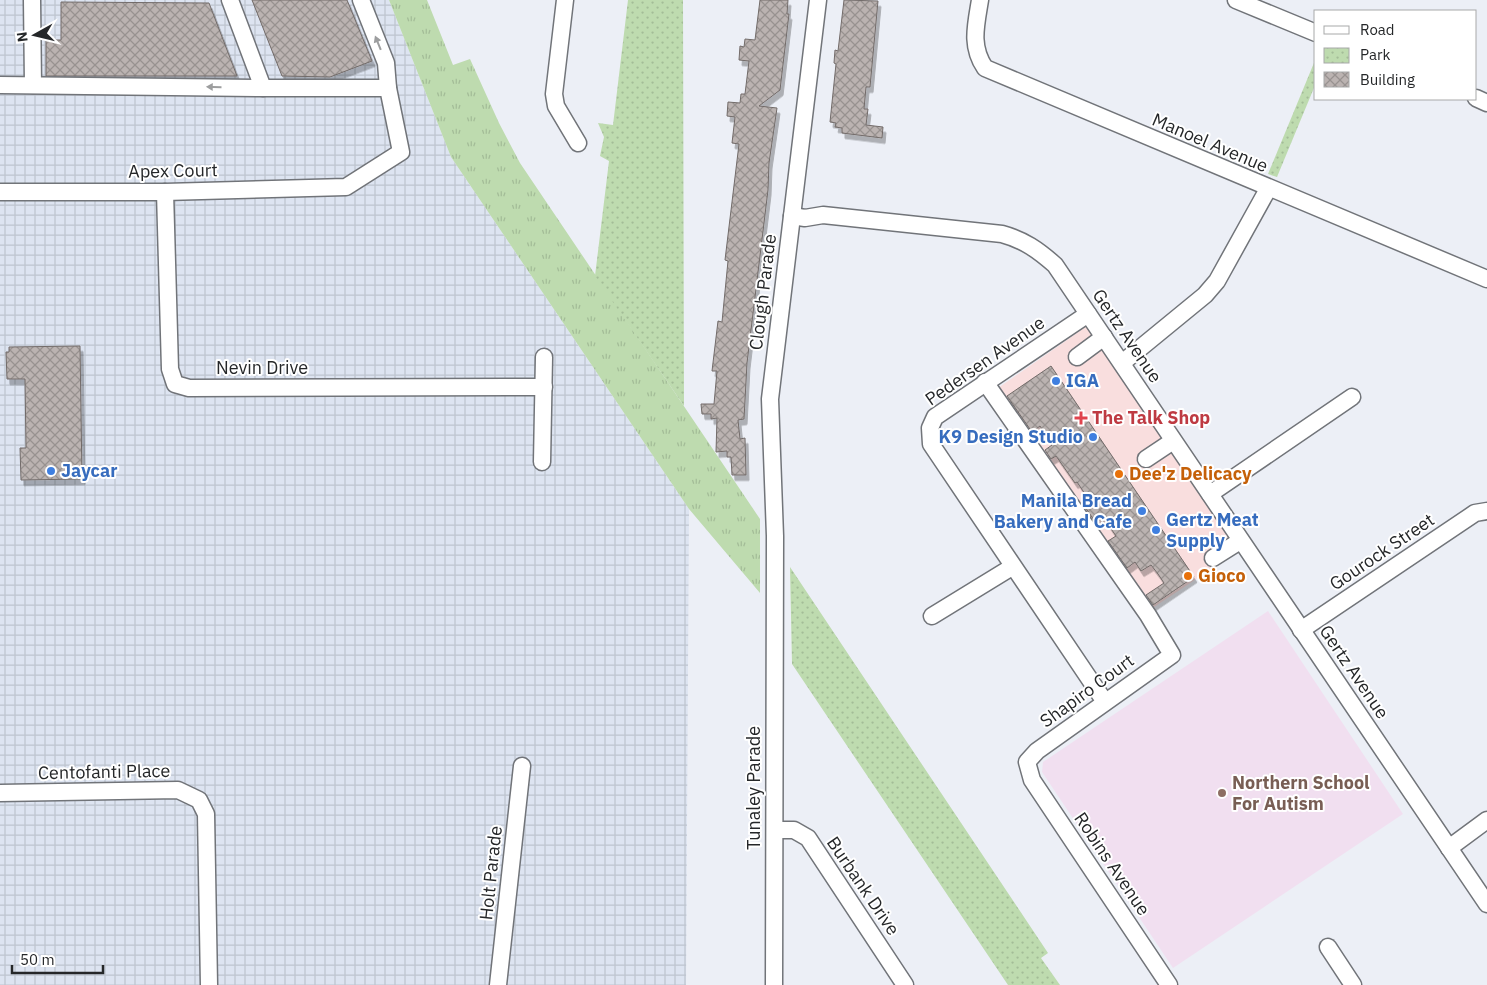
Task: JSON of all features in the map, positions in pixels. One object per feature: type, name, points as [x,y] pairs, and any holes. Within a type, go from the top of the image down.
[{"type":"street","points":[[32,0],[33,85]]},
{"type":"street","points":[[230,0],[263,88]]},
{"type":"street","points":[[0,85],[388,88],[386,63],[361,0]]},
{"type":"street","points":[[565,0],[554,94],[556,106],[578,143]]},
{"type":"street","name":"Clough Parade","points":[[774,591],[770,398],[818,0]]},
{"type":"street","name":"Manoel Avenue","points":[[980,0],[975,31],[975,47],[978,58],[985,68],[1487,280]]},
{"type":"street","points":[[1236,0],[1314,32]]},
{"type":"street","name":"Apex Court","points":[[0,192],[165,192],[346,187],[400,152],[388,88]]},
{"type":"street","points":[[1122,363],[1205,295],[1217,281],[1268,189]]},
{"type":"street","name":"Nevin Drive","points":[[165,192],[170,369],[175,384],[189,388],[544,387]]},
{"type":"street","name":"Gertz Avenue","points":[[793,211],[805,218],[823,215],[1002,234],[1020,239],[1035,248],[1055,265],[1487,904]]},
{"type":"street","name":"Pedersen Avenue","points":[[1088,314],[935,417],[930,428],[931,444],[1012,567],[1105,702]]},
{"type":"street","points":[[1077,357],[1104,337]]},
{"type":"street","points":[[542,462],[544,357]]},
{"type":"street","name":"Shapiro Court","points":[[985,382],[1148,615],[1172,655],[1037,751],[1028,762]]},
{"type":"street","points":[[1210,494],[1352,397]]},
{"type":"street","points":[[1146,459],[1173,442]]},
{"type":"street","name":"Gourock Street","points":[[1301,630],[1475,513],[1487,511]]},
{"type":"street","points":[[1213,558],[1240,541]]},
{"type":"street","points":[[932,616],[1012,567]]},
{"type":"street","name":"Tunaley Parade","points":[[774,591],[774,985]]},
{"type":"street","name":"Robins Avenue","points":[[1028,762],[1032,780],[1170,985]]},
{"type":"street","name":"Holt Parade","points":[[498,985],[522,766]]},
{"type":"street","name":"Centofanti Place","points":[[0,793],[178,790],[198,800],[206,814],[209,985]]},
{"type":"street","points":[[1450,848],[1487,820]]},
{"type":"street","name":"Burbank Drive","points":[[775,830],[794,830],[808,838],[905,985]]},
{"type":"street","points":[[1328,948],[1353,985]]},
{"type":"shaded area","points":[[0,0],[389,0],[451,157],[689,509],[686,985],[0,985]]},
{"type":"shaded area","points":[[1087,326],[1240,550],[1142,615],[988,395]]},
{"type":"shaded area","name":"Northern School For Autism","points":[[1268,611],[1403,814],[1173,968],[1042,772],[1043,762]]},
{"type":"green space","points":[[389,0],[427,0],[453,65],[470,59],[499,123],[520,163],[760,519],[760,593],[689,509],[451,157]]},
{"type":"green space","points":[[628,0],[683,0],[684,406],[595,276],[609,161],[600,156],[604,137],[598,123],[613,125]]},
{"type":"green space","points":[[1314,63],[1314,88],[1277,177],[1268,174]]},
{"type":"green space","points":[[790,567],[1048,953],[1041,958],[1060,985],[1008,985],[792,664]]},
{"type":"building","points":[[252,0],[347,0],[372,61],[330,77],[282,76]]},
{"type":"building","points":[[760,0],[788,0],[787,14],[789,14],[780,90],[759,106],[777,108],[769,163],[768,190],[747,363],[744,419],[738,420],[740,439],[745,438],[746,475],[732,475],[731,457],[727,457],[727,451],[716,452],[717,418],[711,419],[711,414],[702,414],[701,404],[714,404],[717,371],[712,371],[718,321],[722,322],[728,261],[725,260],[739,144],[732,143],[735,117],[727,116],[728,102],[740,103],[741,94],[745,94],[749,61],[739,60],[740,46],[744,47],[745,39],[755,40]]},
{"type":"building","points":[[844,0],[878,1],[870,87],[866,87],[864,109],[868,109],[866,125],[883,127],[882,138],[842,133],[842,128],[835,127],[836,123],[830,122],[836,64],[834,63],[835,50],[838,51]]},
{"type":"building","points":[[61,2],[209,3],[237,76],[46,76],[46,40],[61,40]]},
{"type":"building","points":[[80,346],[82,479],[21,480],[20,448],[26,448],[25,379],[7,379],[6,352],[9,352],[9,347]]},
{"type":"building","points":[[1051,366],[1194,577],[1153,605],[1146,595],[1164,583],[1158,574],[1151,565],[1141,571],[1135,562],[1127,568],[1108,541],[1116,536],[1103,517],[1096,523],[1083,504],[1089,500],[1077,482],[1075,483],[1056,456],[1051,459],[1045,450],[1052,445],[1040,426],[1032,432],[1007,396]]},
{"type":"place","name":"IGA","points":[[1056,381]]},
{"type":"place","name":"The Talk Shop","points":[[1081,418]]},
{"type":"place","name":"K9 Design Studio","points":[[1093,437]]},
{"type":"place","name":"Jaycar","points":[[51,471]]},
{"type":"place","name":"Dee'z Delicacy","points":[[1119,474]]},
{"type":"place","name":"Manila Bread Bakery and Cafe","points":[[1142,511]]},
{"type":"place","name":"Gertz Meat Supply","points":[[1156,530]]},
{"type":"place","name":"Gioco","points":[[1188,576]]},
{"type":"place","name":"Northern School For Autism","points":[[1222,793]]}]
